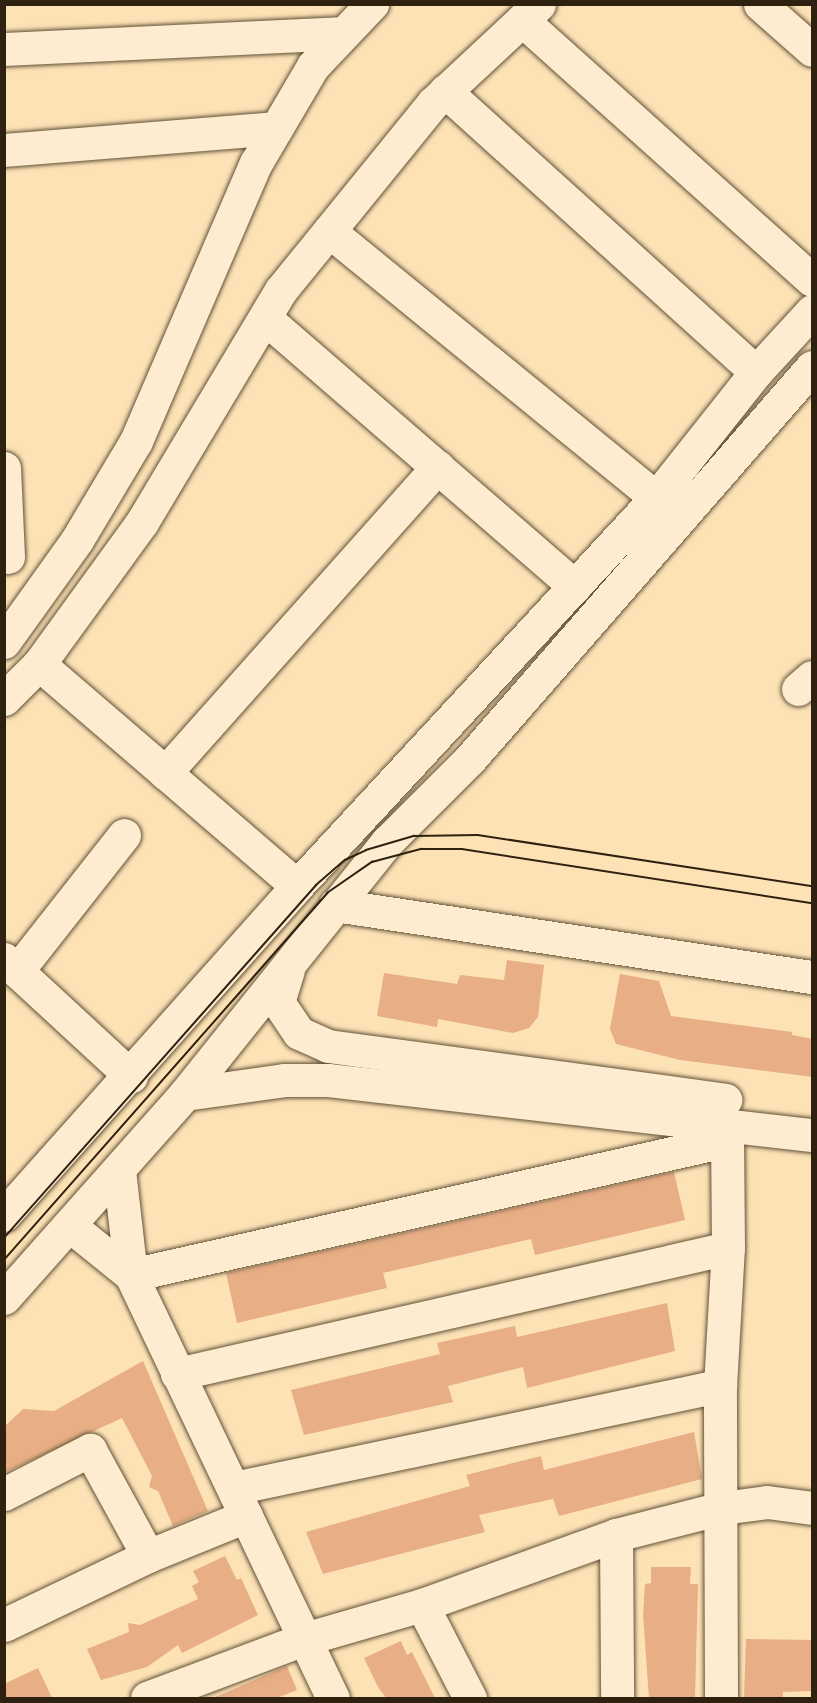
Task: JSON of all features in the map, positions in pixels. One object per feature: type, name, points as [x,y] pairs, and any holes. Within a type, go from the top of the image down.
[{"type":"street","points":[[4,642],[51,578],[136,441],[256,163],[276,128],[313,66],[340,33],[372,4]]},
{"type":"street","points":[[760,4],[813,50]]},
{"type":"street","points":[[4,699],[39,664],[141,522],[265,318],[329,231],[446,91],[531,12],[813,280]]},
{"type":"street","points":[[4,49],[340,33]]},
{"type":"street","points":[[446,91],[756,372]]},
{"type":"street","points":[[4,150],[276,128]]},
{"type":"street","points":[[329,231],[656,498]]},
{"type":"street","points":[[4,1215],[131,1076],[297,886],[656,498],[756,372],[813,311]]},
{"type":"street","points":[[265,318],[575,587]]},
{"type":"street","points":[[4,1299],[185,1094],[288,970],[335,905],[387,842],[470,759],[813,367]]},
{"type":"street","points":[[165,773],[438,467]]},
{"type":"street","points":[[4,468],[6,556],[51,578]]},
{"type":"street","points":[[39,664],[297,886]]},
{"type":"street","points":[[124,836],[11,965],[131,1076]]},
{"type":"street","points":[[335,905],[813,977]]},
{"type":"street","points":[[288,970],[278,1002],[299,1033],[328,1046],[813,1113]]},
{"type":"street","points":[[185,1094],[306,1079],[726,1132],[813,1135]]},
{"type":"street","points":[[721,1698],[720,1386],[728,1248],[726,1132]]},
{"type":"street","points":[[131,1275],[726,1132]]},
{"type":"street","points":[[119,1170],[131,1275],[333,1698]]},
{"type":"street","points":[[69,1225],[131,1275]]},
{"type":"street","points":[[177,1374],[728,1248]]},
{"type":"street","points":[[4,1625],[148,1556],[240,1502],[720,1386]]},
{"type":"street","points":[[4,1494],[90,1450],[148,1556]]},
{"type":"street","points":[[147,1698],[304,1639],[422,1605],[616,1535],[722,1508],[767,1502],[813,1508]]},
{"type":"street","points":[[616,1535],[617,1698]]},
{"type":"street","points":[[422,1605],[470,1698]]},
{"type":"building","points":[[507,960],[544,965],[538,1017],[529,1028],[513,1033],[438,1019],[437,1027],[377,1016],[384,973],[457,984],[460,975],[504,980]]},
{"type":"building","points":[[620,974],[659,981],[671,1016],[792,1032],[792,1035],[813,1039],[813,1077],[680,1060],[616,1044],[610,1029]]},
{"type":"building","points":[[674,1172],[685,1220],[535,1255],[531,1239],[383,1273],[387,1288],[237,1323],[226,1273]]},
{"type":"building","points":[[667,1303],[675,1351],[527,1388],[523,1367],[448,1386],[453,1402],[304,1435],[291,1390],[440,1354],[437,1343],[515,1326],[517,1337]]},
{"type":"building","points":[[143,1361],[208,1511],[173,1526],[158,1491],[149,1487],[152,1476],[122,1418],[4,1473],[4,1427],[23,1409],[54,1411]]},
{"type":"building","points":[[694,1432],[702,1479],[559,1516],[553,1499],[479,1515],[485,1532],[323,1574],[306,1532],[470,1486],[466,1475],[541,1456],[544,1470]]},
{"type":"building","points":[[225,1556],[237,1580],[241,1578],[258,1615],[182,1653],[178,1645],[147,1667],[101,1680],[87,1649],[129,1632],[128,1623],[140,1625],[198,1599],[192,1586],[199,1582],[193,1571]]},
{"type":"building","points":[[651,1567],[691,1567],[690,1584],[698,1584],[695,1698],[649,1698],[643,1615],[645,1584],[651,1583]]},
{"type":"building","points":[[746,1639],[813,1640],[813,1691],[783,1692],[783,1698],[744,1698]]},
{"type":"building","points":[[401,1641],[407,1655],[412,1652],[435,1698],[386,1698],[378,1687],[364,1658]]},
{"type":"building","points":[[287,1666],[297,1690],[277,1698],[213,1698]]},
{"type":"building","points":[[38,1668],[52,1698],[4,1698],[4,1684]]},
{"type":"tram line","points":[[4,1238],[316,885],[345,860],[366,850],[414,836],[478,835],[812,886]]},
{"type":"tram line","points":[[4,1260],[327,893],[372,862],[421,849],[462,849],[812,903]]}]
